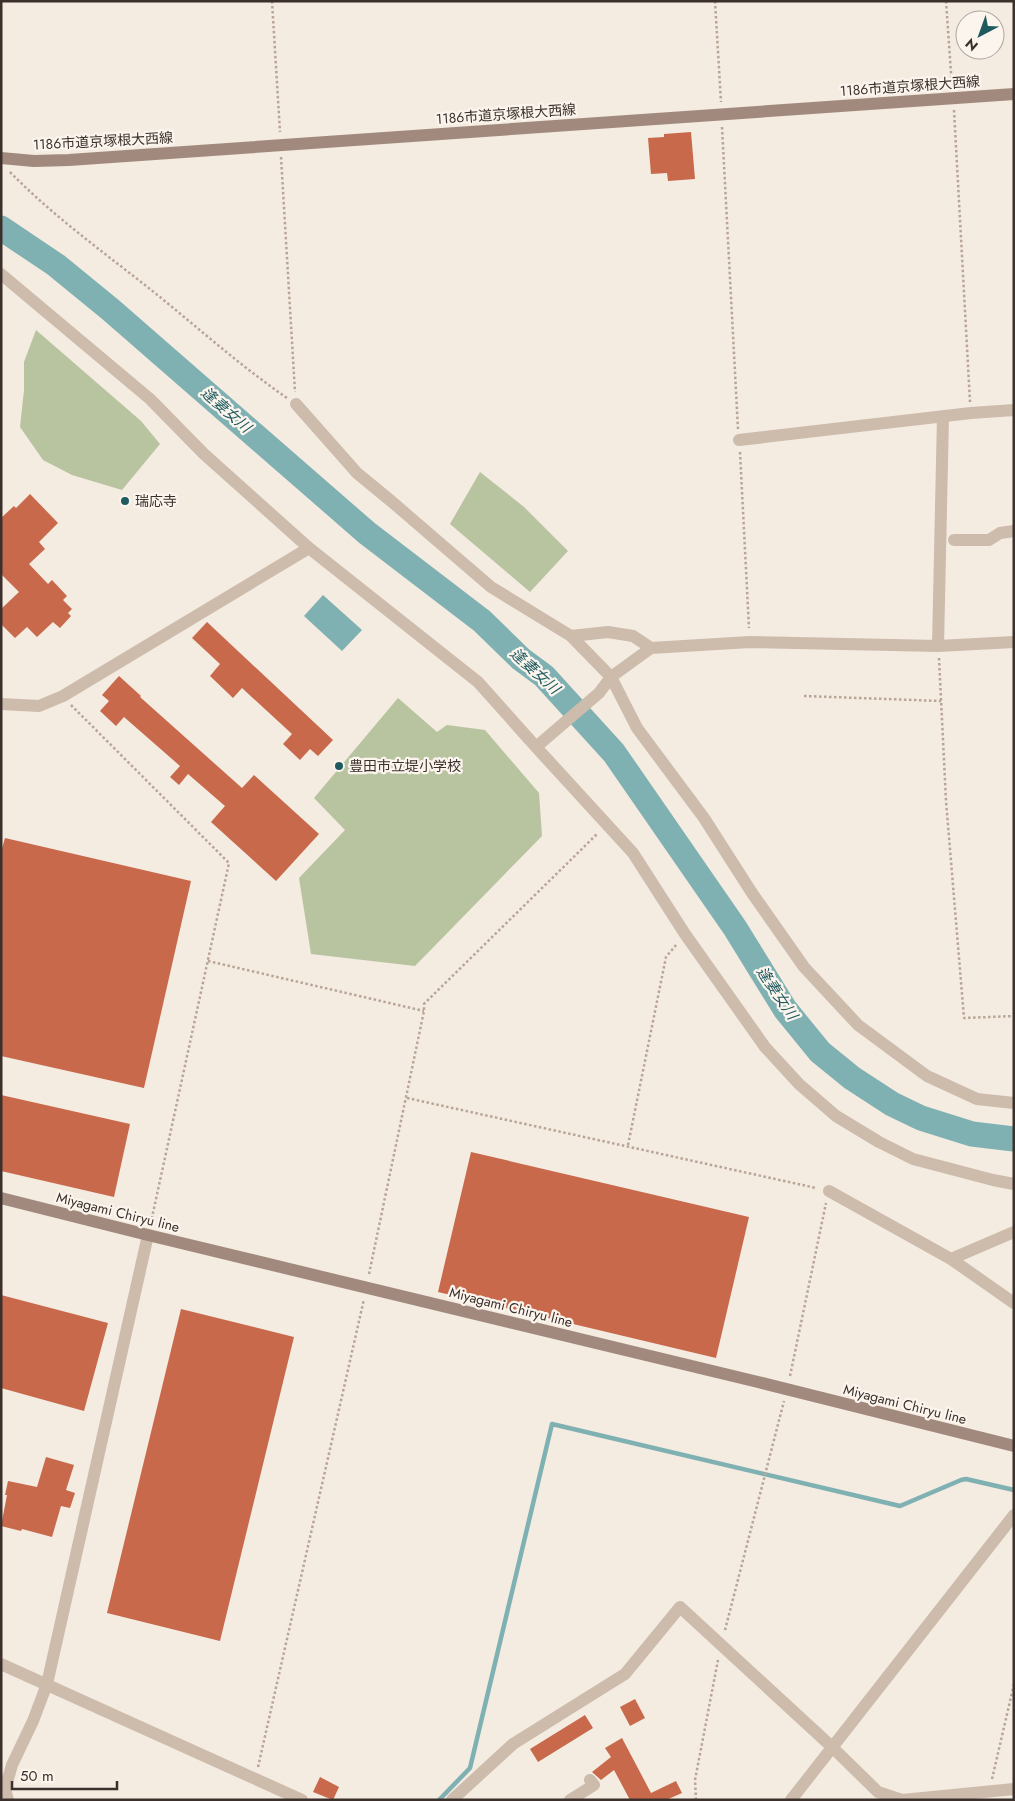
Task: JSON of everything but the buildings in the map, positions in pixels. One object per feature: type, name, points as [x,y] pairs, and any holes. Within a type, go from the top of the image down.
[{"type":"main road","name":"1186市道京塚根大西線","points":[[4,158],[34,161],[69,160],[1014,94]]},
{"type":"main road","name":"Miyagami Chiryu line","points":[[1,1198],[148,1236],[787,1389],[1014,1446]]},
{"type":"street","points":[[1,274],[150,399],[204,454],[309,548],[478,682],[540,743],[633,853],[685,934],[765,1047],[799,1084],[836,1116],[879,1142],[913,1159],[1014,1184]]},
{"type":"street","points":[[296,404],[357,473],[392,500],[490,587],[571,636],[611,677],[637,728],[704,818],[752,893],[804,967],[858,1025],[927,1076],[977,1098],[1014,1103]]},
{"type":"street","points":[[739,440],[970,413],[1014,410]]},
{"type":"street","points":[[938,646],[943,416]]},
{"type":"street","points":[[954,540],[989,540],[1000,533],[1014,531]]},
{"type":"street","points":[[1,704],[39,706],[62,696],[309,548]]},
{"type":"street","points":[[571,636],[608,632],[633,636],[651,648]]},
{"type":"street","points":[[540,743],[599,693],[611,677],[651,648],[750,642],[938,646],[1014,642]]},
{"type":"street","points":[[829,1191],[951,1259],[1014,1303]]},
{"type":"street","points":[[951,1259],[1014,1232]]},
{"type":"street","points":[[8,1800],[5,1788],[12,1765],[33,1721],[47,1684],[148,1236]]},
{"type":"street","points":[[791,1800],[1014,1515]]},
{"type":"street","points":[[452,1800],[513,1744],[625,1674],[680,1607],[878,1792],[902,1800],[987,1795],[1014,1789]]},
{"type":"street","points":[[1,1664],[302,1800]]},
{"type":"street","points":[[570,1800],[594,1784],[590,1780]]},
{"type":"path","points":[[272,1],[296,404]]},
{"type":"path","points":[[715,1],[750,642]]},
{"type":"path","points":[[946,1],[970,413]]},
{"type":"path","points":[[4,158],[9,170],[69,226],[122,266],[260,379],[296,404]]},
{"type":"path","points":[[938,646],[946,801],[964,1018],[1014,1016]]},
{"type":"path","points":[[62,696],[229,863],[148,1236]]},
{"type":"path","points":[[804,696],[941,701]]},
{"type":"path","points":[[256,1778],[366,1287],[407,1098],[424,1004],[607,824]]},
{"type":"path","points":[[628,1145],[666,957],[685,934]]},
{"type":"path","points":[[208,961],[424,1011]]},
{"type":"path","points":[[407,1098],[628,1145],[829,1191],[787,1389],[721,1645],[695,1780],[696,1800]]},
{"type":"path","points":[[987,1795],[1014,1684]]},
{"type":"green space","points":[[36,330],[141,421],[160,444],[122,490],[72,475],[43,460],[20,427],[24,390],[24,362]]},
{"type":"green space","points":[[480,472],[524,507],[568,551],[530,592],[450,524]]},
{"type":"green space","points":[[398,698],[437,732],[447,725],[485,730],[539,793],[542,836],[415,966],[311,954],[299,878],[345,830],[314,798]]},
{"type":"water","points":[[323,595],[362,630],[342,651],[304,616]]},
{"type":"waterway","name":"逢妻女川","points":[[1,228],[56,265],[111,310],[367,533],[482,621],[521,659],[544,676],[614,753],[735,928],[785,1009],[820,1052],[852,1078],[892,1104],[921,1118],[972,1134],[1014,1139]]},
{"type":"waterway","points":[[439,1800],[470,1768],[552,1424],[900,1506],[966,1479],[1014,1490]]},
{"type":"place","name":"瑞応寺","points":[[125,501]]},
{"type":"place","name":"豊田市立堤小学校","points":[[339,766]]}]
